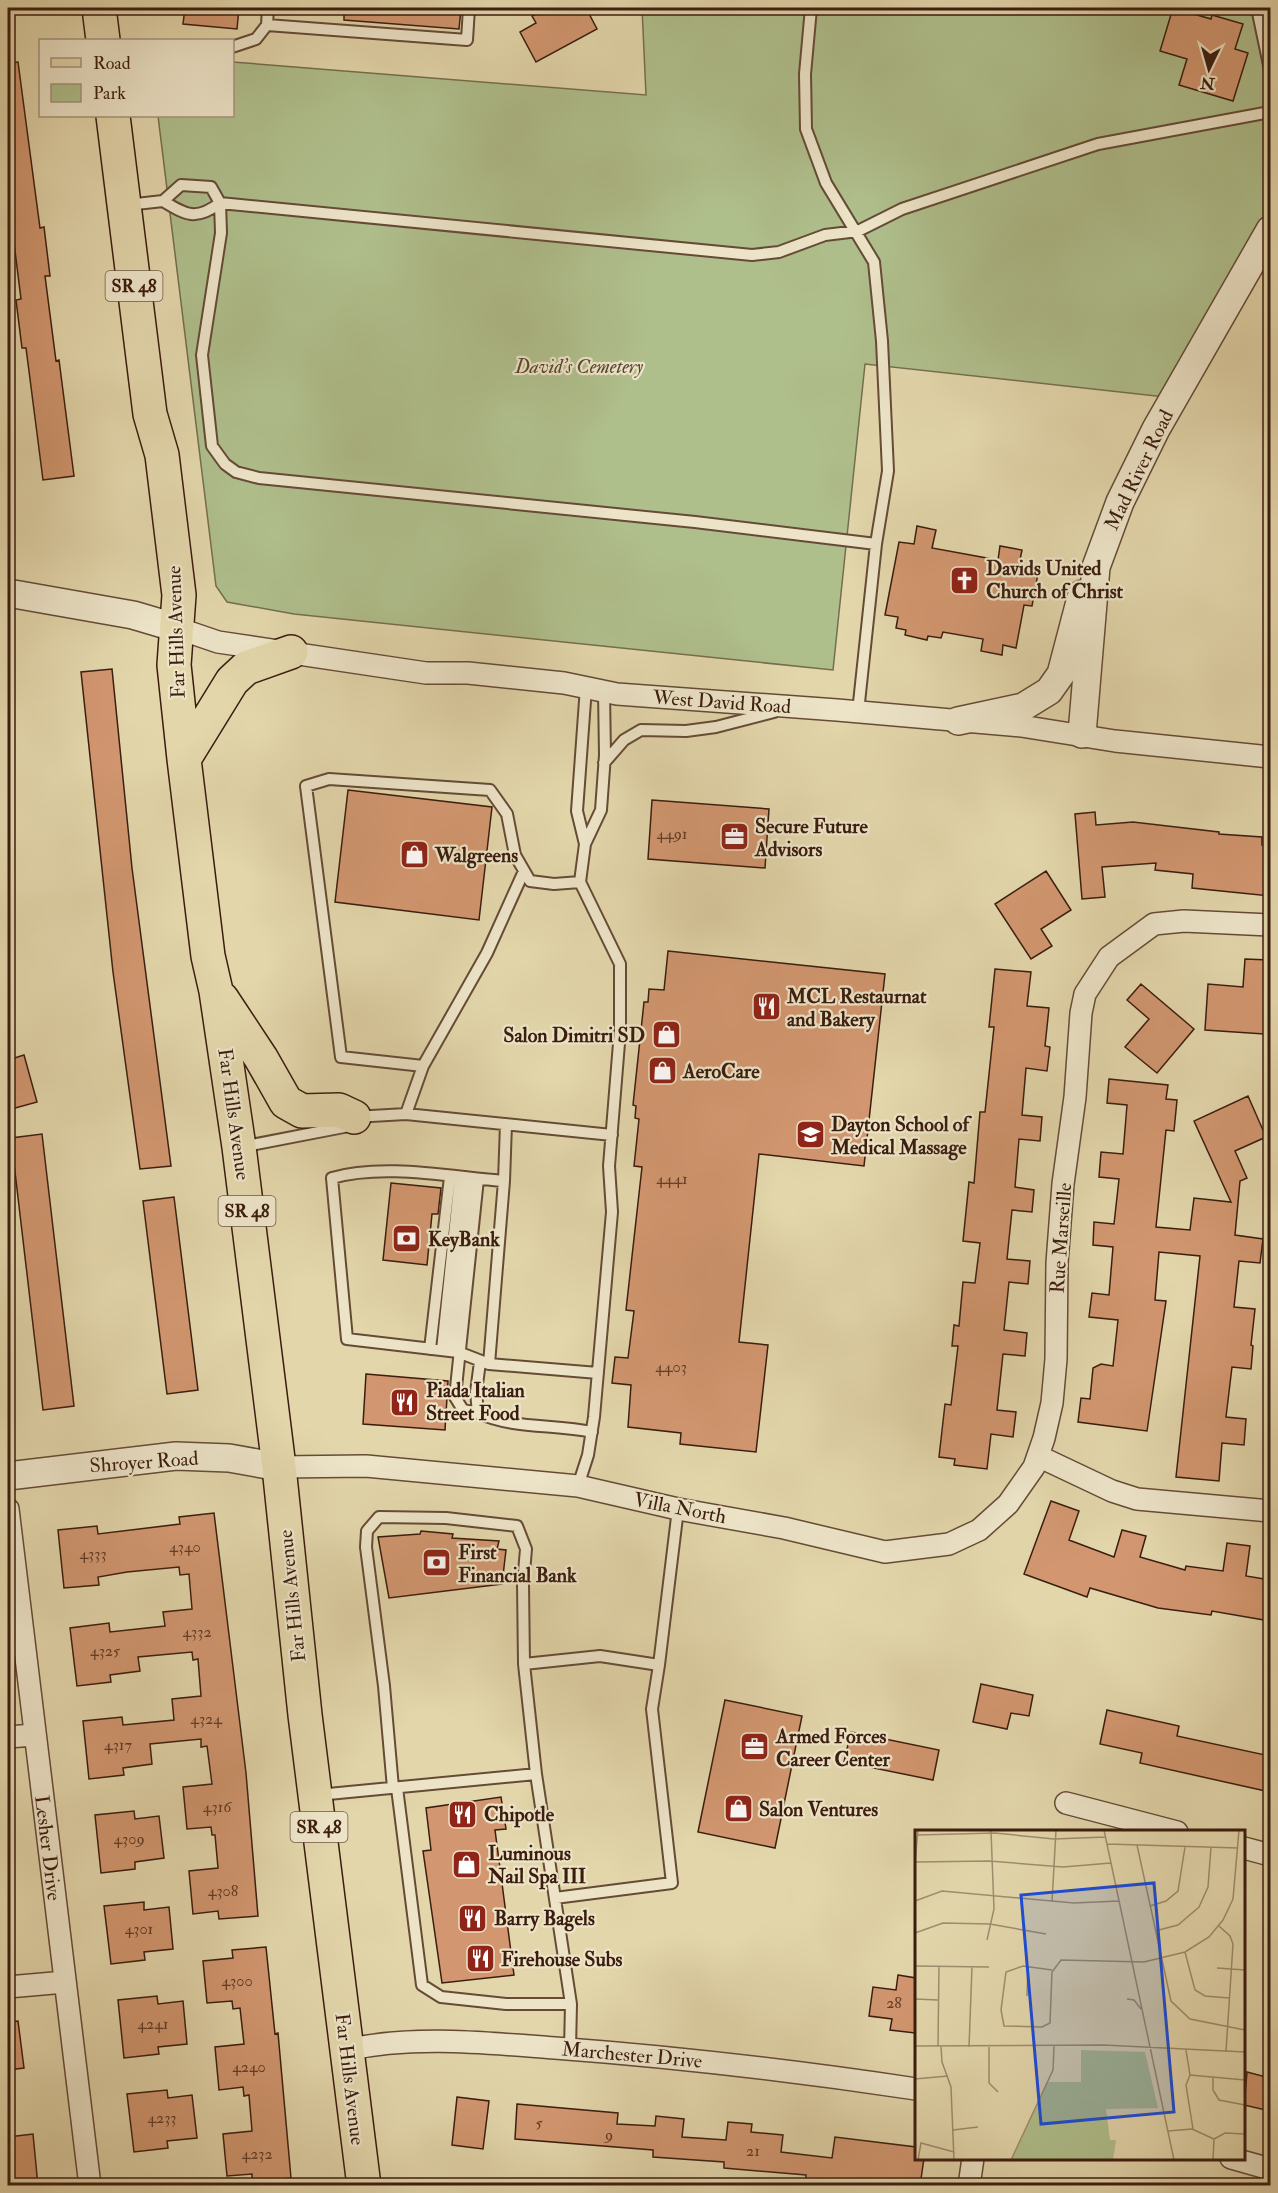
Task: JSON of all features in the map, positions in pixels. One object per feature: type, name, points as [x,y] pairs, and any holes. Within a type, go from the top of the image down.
[{"type":"main road","points":[[99,8],[104,39]]},
{"type":"main road","name":"Far Hills Avenue","points":[[113,117],[150,414],[162,455],[179,595],[174,665],[184,759],[208,956],[216,991],[239,1147],[279,1467],[315,1795],[364,2186]]},
{"type":"main road","points":[[184,759],[232,681],[246,668],[291,652]]},
{"type":"main road","points":[[216,991],[261,1058],[286,1102],[302,1111],[339,1110],[354,1117]]},
{"type":"street","name":"Mad River Road","points":[[1082,734],[1096,567],[1120,502],[1156,429],[1270,230]]},
{"type":"street","points":[[958,721],[1023,707],[1049,691],[1061,674],[1078,602],[1096,567]]},
{"type":"street","points":[[8,593],[132,615],[177,628]]},
{"type":"street","name":"West David Road","points":[[177,628],[218,642],[426,673],[468,673],[595,690],[858,711],[1082,734],[1115,741],[1270,757]]},
{"type":"street","name":"Rue Marseille","points":[[1038,1456],[1052,1403],[1056,1359],[1060,1229],[1081,1012],[1085,994],[1109,957],[1154,924],[1184,921],[1270,925]]},
{"type":"street","name":"Shroyer Road","points":[[8,1476],[176,1456],[230,1458],[279,1467]]},
{"type":"street","points":[[1038,1456],[1112,1491],[1137,1499],[1270,1506]]},
{"type":"street","name":"Villa North","points":[[279,1467],[366,1466],[578,1486],[678,1509],[784,1528],[885,1552],[950,1544],[978,1530],[1008,1504],[1034,1467],[1038,1456]]},
{"type":"street","name":"Lesher Drive","points":[[8,1509],[90,2186]]},
{"type":"street","points":[[8,1737],[34,1735]]},
{"type":"street","points":[[1066,1803],[1169,1830]]},
{"type":"street","points":[[1245,1848],[1270,1855]]},
{"type":"street","points":[[8,1987],[64,1982]]},
{"type":"street","name":"Marchester Drive","points":[[346,2050],[409,2042],[570,2049],[775,2068],[915,2089]]},
{"type":"street","points":[[969,2186],[973,2160]]},
{"type":"street","points":[[1237,2160],[1270,2169]]},
{"type":"lane","points":[[234,46],[256,39],[267,25],[268,8]]},
{"type":"lane","points":[[267,25],[467,40],[469,8]]},
{"type":"lane","points":[[811,8],[805,75],[807,129],[826,183],[858,231],[874,262],[882,341],[888,471],[885,503],[876,544],[858,711]]},
{"type":"lane","points":[[1257,8],[1270,70]]},
{"type":"lane","points":[[163,201],[185,214],[206,214],[220,203],[752,255],[779,252],[825,235],[858,231],[902,209],[1098,144],[1270,112]]},
{"type":"lane","points":[[124,205],[163,201],[182,185],[210,187],[220,203],[221,234],[202,355],[212,446],[225,464],[236,472],[270,480],[695,522],[876,544]]},
{"type":"lane","points":[[578,1486],[592,1432],[598,1373],[612,1212],[609,1166],[620,1031],[620,964],[580,882],[585,844],[600,810],[604,763],[595,690]]},
{"type":"lane","points":[[585,844],[577,811],[595,690]]},
{"type":"lane","points":[[604,763],[624,740],[640,730],[686,731],[716,728],[791,707]]},
{"type":"lane","points":[[423,1066],[341,1057],[306,786],[329,779],[490,790],[507,814],[515,855],[530,881],[554,884],[580,882]]},
{"type":"lane","points":[[406,1114],[423,1066],[487,953],[524,871]]},
{"type":"lane","points":[[239,1147],[344,1127],[354,1117],[406,1114],[612,1135]]},
{"type":"lane","points":[[478,1413],[476,1392],[484,1363],[504,1181],[506,1124]]},
{"type":"lane","points":[[504,1181],[385,1172],[349,1173],[332,1178],[347,1340],[450,1351],[484,1363],[598,1373]]},
{"type":"lane","points":[[430,1349],[464,1178]]},
{"type":"lane","points":[[464,1178],[450,1351],[455,1397],[463,1410],[506,1422],[562,1426],[592,1432]]},
{"type":"lane","points":[[450,1351],[464,1178]]},
{"type":"lane","points":[[555,1898],[672,1883],[652,1709],[678,1509]]},
{"type":"lane","points":[[570,2049],[571,2004],[536,1774],[524,1664],[522,1620],[526,1550],[517,1526],[446,1518],[379,1517],[367,1531],[366,1547],[422,1985],[441,1997],[506,2004],[571,2004]]},
{"type":"lane","points":[[524,1664],[600,1656],[659,1665]]},
{"type":"lane","points":[[315,1795],[536,1774]]},
{"type":"green space","name":"David's Cemetery","points":[[642,8],[1270,8],[1270,230],[1174,398],[865,364],[833,670],[294,614],[227,602],[216,586],[158,117],[234,117],[234,62],[646,95]]},
{"type":"building","points":[[185,8],[239,8],[237,29],[183,24]]},
{"type":"building","points":[[344,8],[461,8],[459,29],[344,20]]},
{"type":"building","points":[[548,8],[586,8],[597,29],[536,62],[520,32],[536,23],[532,16]]},
{"type":"building","points":[[1173,8],[1211,19],[1212,15],[1243,24],[1235,49],[1248,53],[1233,101],[1179,85],[1187,59],[1160,51]]},
{"type":"building","points":[[18,62],[40,228],[44,227],[50,276],[45,276],[56,361],[59,360],[74,476],[43,480],[26,348],[22,348],[16,300],[21,299],[10,211],[8,211],[8,63]]},
{"type":"building","name":"Davids United Church of Christ","points":[[917,526],[936,530],[932,548],[998,560],[1000,546],[1022,550],[1019,565],[1039,568],[1032,606],[1024,605],[1016,648],[1003,645],[1002,655],[981,651],[983,639],[943,632],[941,638],[928,636],[927,640],[905,635],[906,630],[896,628],[898,617],[885,615],[899,542],[914,544]]},
{"type":"building","points":[[112,669],[132,868],[171,1166],[140,1169],[113,972],[81,672]]},
{"type":"building","name":"Walgreens","points":[[348,790],[492,807],[479,920],[335,902]]},
{"type":"building","points":[[652,800],[769,809],[765,868],[648,859]]},
{"type":"building","points":[[1095,812],[1096,825],[1133,822],[1219,832],[1219,834],[1262,837],[1262,845],[1270,846],[1270,896],[1192,888],[1193,874],[1155,870],[1156,863],[1102,867],[1105,897],[1082,899],[1075,814]]},
{"type":"building","points":[[1046,871],[1071,910],[1041,929],[1052,946],[1031,959],[995,904]]},
{"type":"building","points":[[668,951],[885,974],[864,1166],[759,1154],[739,1342],[768,1345],[756,1452],[680,1444],[681,1433],[628,1427],[631,1385],[612,1383],[615,1357],[628,1358],[634,1311],[626,1310],[642,1167],[634,1166],[639,1119],[635,1118],[636,1106],[633,1105],[644,1002],[648,1002],[649,989],[664,990]]},
{"type":"building","points":[[1245,959],[1269,960],[1264,1034],[1205,1030],[1208,984],[1243,987]]},
{"type":"building","points":[[995,969],[1031,972],[1027,1006],[1049,1008],[1045,1046],[1050,1047],[1047,1071],[1026,1068],[1022,1115],[1042,1117],[1040,1141],[1019,1139],[1015,1187],[1034,1190],[1032,1212],[1012,1210],[1007,1259],[1030,1261],[1028,1284],[1009,1282],[1004,1330],[1027,1333],[1025,1356],[1003,1354],[997,1410],[1016,1412],[1013,1437],[991,1434],[987,1469],[954,1465],[955,1459],[939,1457],[945,1404],[951,1405],[958,1346],[952,1346],[954,1325],[959,1326],[963,1282],[975,1283],[980,1243],[963,1241],[969,1182],[974,1183],[980,1112],[985,1112],[994,1027],[989,1027]]},
{"type":"building","points":[[1141,984],[1194,1029],[1157,1073],[1125,1047],[1149,1019],[1127,1000]]},
{"type":"building","points":[[24,1055],[37,1102],[8,1110],[8,1060]]},
{"type":"building","points":[[1109,1079],[1168,1085],[1166,1099],[1177,1100],[1174,1131],[1166,1130],[1156,1227],[1190,1230],[1194,1198],[1231,1202],[1194,1121],[1248,1096],[1266,1137],[1235,1151],[1247,1178],[1240,1181],[1235,1235],[1263,1239],[1260,1263],[1239,1261],[1234,1307],[1255,1309],[1251,1369],[1232,1367],[1226,1417],[1246,1419],[1244,1445],[1222,1443],[1219,1481],[1176,1477],[1200,1256],[1159,1252],[1155,1300],[1166,1301],[1147,1431],[1078,1422],[1081,1398],[1090,1399],[1093,1368],[1101,1364],[1113,1366],[1118,1320],[1089,1317],[1092,1293],[1109,1295],[1113,1247],[1093,1245],[1094,1222],[1114,1224],[1119,1179],[1099,1177],[1101,1152],[1123,1154],[1127,1105],[1107,1103]]},
{"type":"building","points":[[42,1134],[74,1406],[43,1410],[11,1138]]},
{"type":"building","name":"KeyBank","points":[[391,1183],[441,1188],[438,1214],[432,1214],[427,1265],[383,1260]]},
{"type":"building","points":[[174,1197],[198,1390],[167,1394],[143,1201]]},
{"type":"building","name":"Piada Italian Street Food","points":[[366,1374],[448,1381],[445,1430],[363,1424]]},
{"type":"building","points":[[1051,1501],[1079,1511],[1069,1540],[1114,1557],[1122,1530],[1146,1536],[1140,1557],[1185,1570],[1186,1566],[1223,1571],[1227,1543],[1250,1546],[1246,1576],[1270,1580],[1270,1621],[1212,1611],[1211,1615],[1158,1608],[1090,1588],[1087,1597],[1024,1574]]},
{"type":"building","points":[[214,1513],[246,1773],[258,1916],[219,1919],[218,1911],[193,1914],[189,1871],[218,1868],[215,1835],[212,1835],[211,1827],[187,1829],[183,1787],[212,1784],[207,1746],[201,1747],[201,1739],[150,1744],[152,1764],[123,1768],[124,1775],[89,1779],[83,1721],[122,1717],[123,1725],[174,1720],[172,1699],[201,1696],[198,1659],[193,1660],[192,1652],[138,1657],[140,1671],[110,1675],[111,1682],[77,1686],[70,1628],[109,1623],[110,1632],[165,1626],[163,1612],[192,1609],[189,1574],[180,1575],[179,1567],[127,1572],[98,1577],[99,1585],[64,1588],[58,1530],[97,1526],[98,1534],[180,1524],[179,1517]]},
{"type":"building","points":[[421,1531],[453,1534],[452,1538],[499,1541],[497,1549],[506,1550],[502,1584],[389,1598],[378,1537],[420,1534]]},
{"type":"building","points":[[981,1684],[1033,1695],[1029,1716],[1011,1713],[1007,1729],[973,1722]]},
{"type":"building","points":[[725,1700],[802,1716],[775,1848],[698,1832]]},
{"type":"building","points":[[1107,1710],[1179,1726],[1177,1736],[1270,1756],[1270,1792],[1140,1763],[1142,1753],[1100,1744]]},
{"type":"building","points":[[851,1732],[939,1750],[933,1780],[844,1762]]},
{"type":"building","points":[[501,1797],[506,1829],[495,1830],[514,1975],[442,1983],[423,1851],[431,1850],[426,1808]]},
{"type":"building","points":[[134,1811],[135,1819],[159,1816],[164,1858],[135,1862],[135,1869],[101,1873],[95,1815]]},
{"type":"building","points":[[144,1902],[144,1910],[169,1907],[173,1949],[144,1952],[145,1960],[111,1964],[104,1906]]},
{"type":"building","points":[[266,1947],[275,2034],[278,2033],[291,2178],[252,2182],[252,2174],[227,2176],[223,2134],[252,2131],[249,2095],[244,2096],[243,2087],[219,2090],[215,2047],[244,2044],[240,2008],[233,2009],[232,2001],[207,2003],[203,1961],[233,1958],[232,1950]]},
{"type":"building","points":[[898,1975],[915,1978],[915,2033],[890,2030],[892,2019],[869,2016],[873,1987],[896,1990]]},
{"type":"building","points":[[157,1996],[158,2004],[183,2001],[187,2044],[158,2047],[159,2054],[124,2058],[118,2000]]},
{"type":"building","points":[[18,2021],[24,2068],[8,2070],[8,2022]]},
{"type":"building","points":[[1247,2072],[1270,2078],[1270,2111],[1245,2105]]},
{"type":"building","points":[[167,2090],[168,2098],[192,2095],[197,2138],[167,2141],[168,2148],[134,2152],[127,2094]]},
{"type":"building","points":[[457,2097],[489,2101],[483,2149],[452,2145]]},
{"type":"building","points":[[517,2104],[618,2113],[617,2124],[655,2126],[656,2116],[684,2119],[682,2137],[726,2140],[728,2122],[752,2124],[751,2132],[783,2135],[781,2152],[832,2158],[835,2137],[915,2147],[915,2160],[924,2160],[920,2186],[805,2186],[806,2175],[724,2168],[724,2162],[653,2157],[653,2150],[515,2139]]},
{"type":"building","points":[[33,2134],[38,2186],[8,2186],[8,2137]]},
{"type":"place","name":"Davids United Church of Christ","points":[[965,580]]},
{"type":"place","name":"Secure Future Advisors","points":[[734,837]]},
{"type":"place","name":"Walgreens","points":[[414,855]]},
{"type":"place","name":"MCL Restaurnat and Bakery","points":[[766,1007]]},
{"type":"place","name":"Salon Dimitri SD","points":[[666,1035]]},
{"type":"place","name":"AeroCare","points":[[662,1071]]},
{"type":"place","name":"Dayton School of Medical Massage","points":[[810,1135]]},
{"type":"place","name":"KeyBank","points":[[407,1239]]},
{"type":"place","name":"Piada Italian Street Food","points":[[405,1402]]},
{"type":"place","name":"First Financial Bank","points":[[437,1563]]},
{"type":"place","name":"Armed Forces Career Center","points":[[755,1747]]},
{"type":"place","name":"Salon Ventures","points":[[738,1809]]},
{"type":"place","name":"Chipotle","points":[[463,1814]]},
{"type":"place","name":"Luminous Nail Spa III","points":[[467,1865]]},
{"type":"place","name":"Barry Bagels","points":[[473,1918]]},
{"type":"place","name":"Firehouse Subs","points":[[480,1959]]}]
